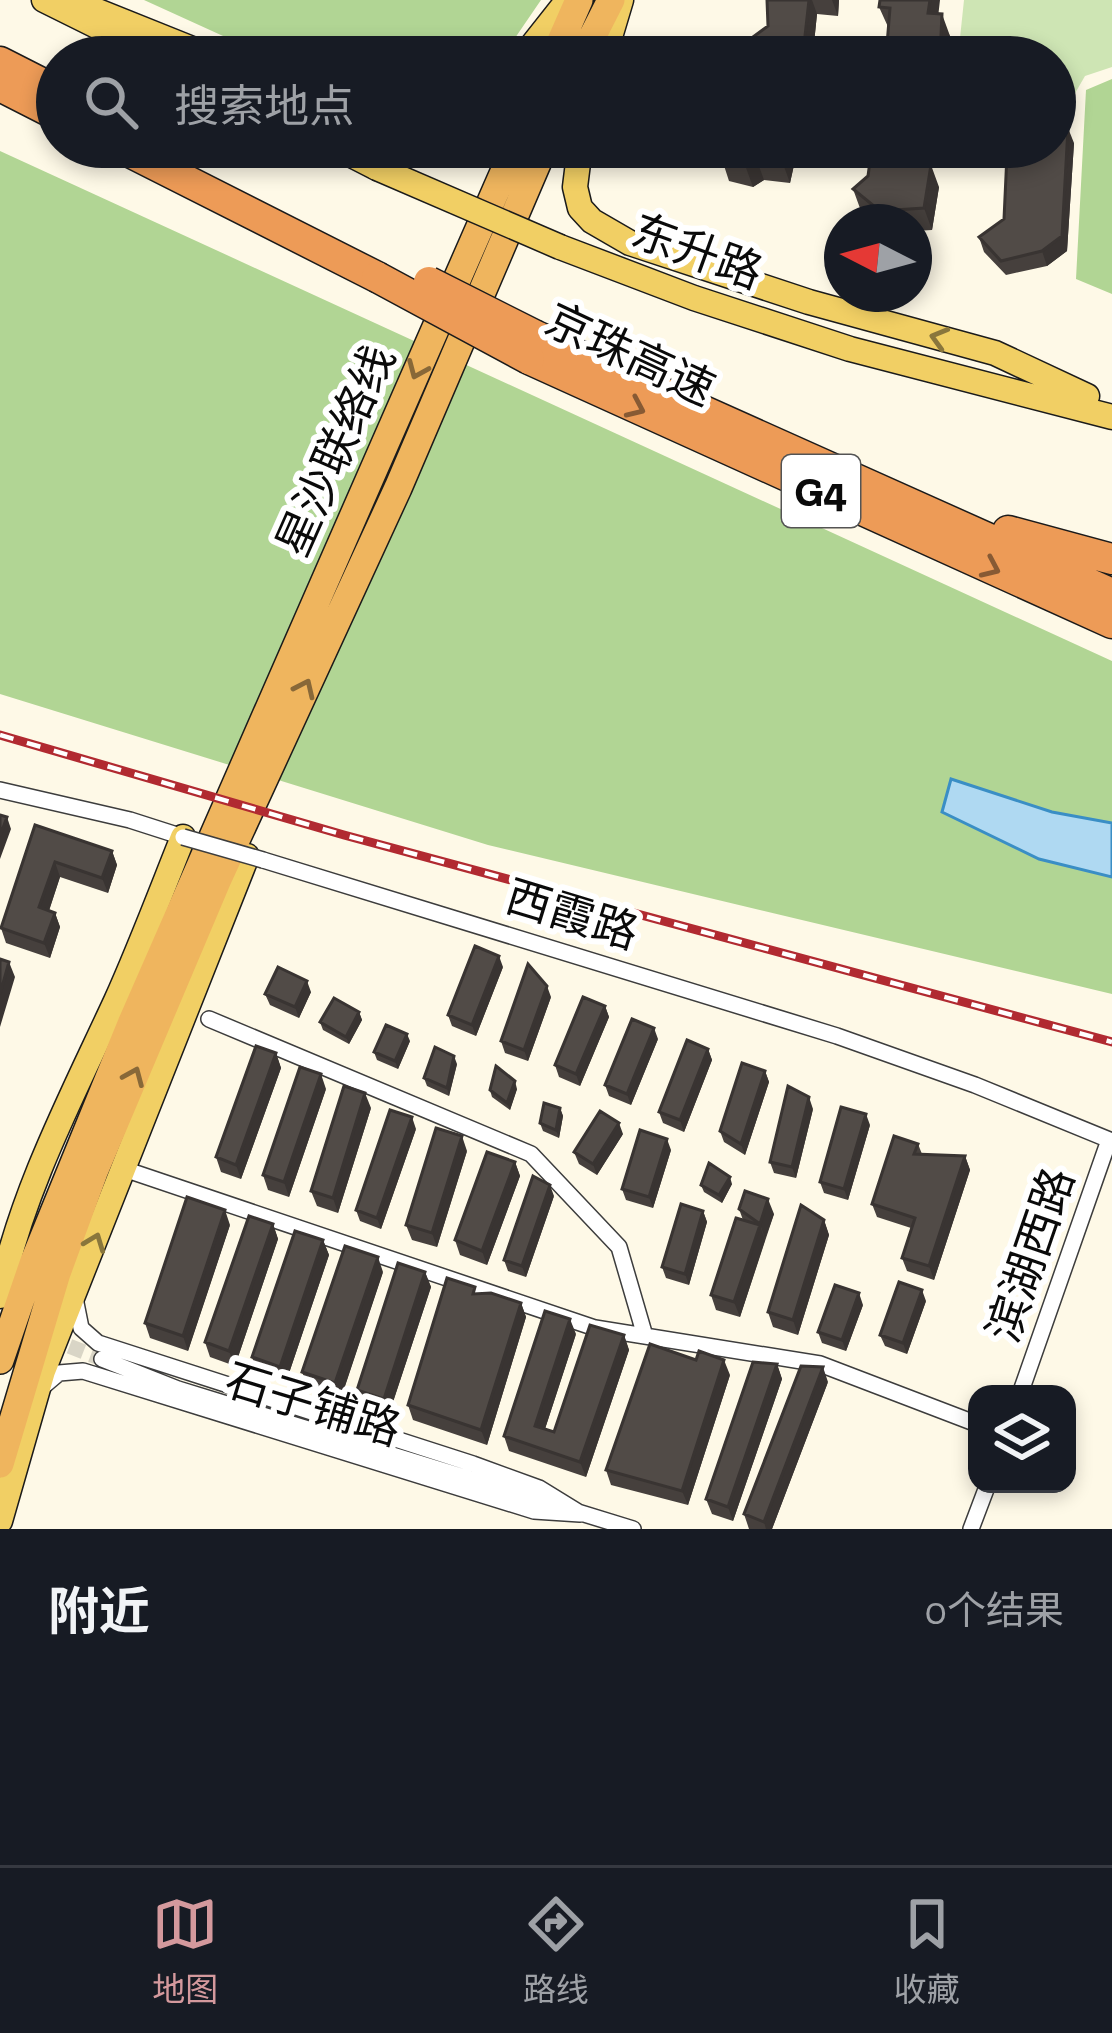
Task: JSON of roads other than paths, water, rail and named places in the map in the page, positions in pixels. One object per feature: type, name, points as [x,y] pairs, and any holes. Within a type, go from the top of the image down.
[{"type":"highway","points":[[563,36],[579,0]]},
{"type":"highway","points":[[593,36],[611,0]]},
{"type":"highway","points":[[0,62],[36,80]]},
{"type":"highway","points":[[0,86],[36,104]]},
{"type":"highway","name":"京珠高速","points":[[165,168],[381,268]]},
{"type":"highway","name":"京珠高速","points":[[202,168],[533,348],[1112,623]]},
{"type":"highway","name":"星沙联络线","points":[[0,1360],[74,1161],[231,788],[506,168]]},
{"type":"highway","points":[[0,1464],[57,1273],[94,1172],[227,858],[398,488],[535,168]]},
{"type":"highway","name":"京珠高速","points":[[533,348],[737,423],[1112,594]]},
{"type":"highway","points":[[737,423],[1010,532],[1112,559]]},
{"type":"main road","points":[[44,0],[117,36]]},
{"type":"main road","points":[[70,0],[141,36]]},
{"type":"main road","points":[[70,0],[160,36]]},
{"type":"main road","points":[[540,36],[568,0]]},
{"type":"main road","points":[[610,36],[621,0]]},
{"type":"main road","name":"东升路","points":[[398,168],[694,298],[850,349],[1112,417]]},
{"type":"main road","points":[[577,168],[575,187],[580,208],[592,221],[630,243],[809,302],[995,353],[1087,396]]},
{"type":"main road","name":"东升路","points":[[562,241],[851,341],[1112,403]]},
{"type":"main road","points":[[0,1296],[3,1267],[76,1082],[116,1000],[183,837]]},
{"type":"main road","points":[[0,1521],[33,1397],[255,858]]},
{"type":"street","name":"西霞路","points":[[0,790],[130,820],[837,1036],[975,1084],[1111,1141]]},
{"type":"street","points":[[208,1019],[530,1154],[619,1247],[645,1336]]},
{"type":"street","name":"滨湖西路","points":[[1023,1385],[1111,1141]]},
{"type":"street","points":[[124,1169],[595,1328],[820,1364],[968,1421]]},
{"type":"street","name":"石子铺路","points":[[75,1294],[81,1328],[98,1343],[473,1464],[539,1488],[580,1514]]},
{"type":"street","name":"石子铺路","points":[[102,1359],[178,1389],[633,1529]]},
{"type":"street","name":"石子铺路","points":[[33,1397],[59,1373],[83,1371],[534,1511],[580,1514]]},
{"type":"street","points":[[971,1529],[985,1493]]},
{"type":"water","points":[[951,779],[1052,812],[1112,823],[1112,877],[1039,859],[942,812]]},
{"type":"tunnel","points":[[48,1338],[102,1359]]},
{"type":"railway","points":[[0,735],[344,835],[1112,1042]]}]
